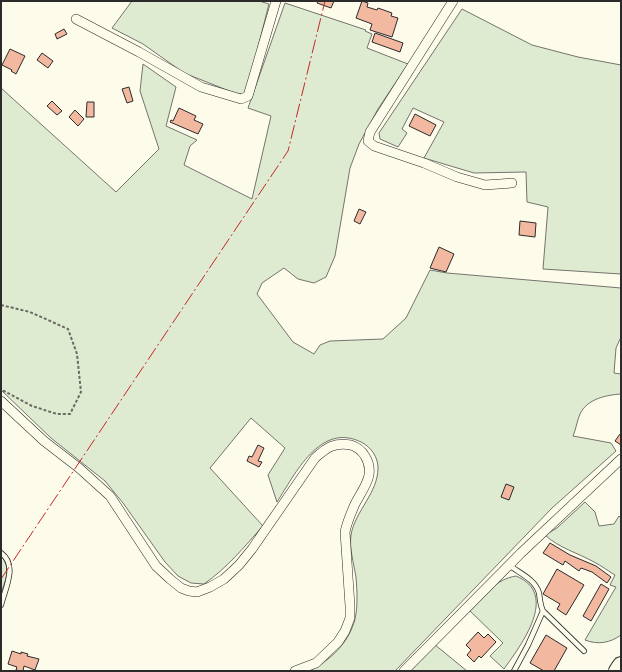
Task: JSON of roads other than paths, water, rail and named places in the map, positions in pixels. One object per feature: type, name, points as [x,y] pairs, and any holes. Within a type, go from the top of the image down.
[{"type":"highway","points":[[617,671],[621,665]]},
{"type":"street","points":[[76,19],[140,52],[201,87],[241,99],[248,96],[276,1]]},
{"type":"street","points":[[453,1],[370,132],[368,141],[374,146],[424,163],[457,177],[485,184],[512,183]]},
{"type":"street","points":[[1,401],[44,441],[80,468],[110,496],[156,566],[181,588],[189,591],[197,592],[210,587],[224,578],[239,565],[252,549],[315,458],[323,450],[331,446],[342,444],[354,446],[362,451],[369,463],[370,474],[347,522],[345,532],[350,618],[345,631],[338,642],[316,663],[295,671]]},
{"type":"street","points":[[404,671],[509,565],[621,459]]},
{"type":"lane","points":[[1,553],[8,560],[10,568],[1,605]]},
{"type":"lane","points":[[509,565],[535,585],[539,592],[543,611],[584,652]]},
{"type":"lane","points":[[514,671],[528,645],[543,611]]}]
